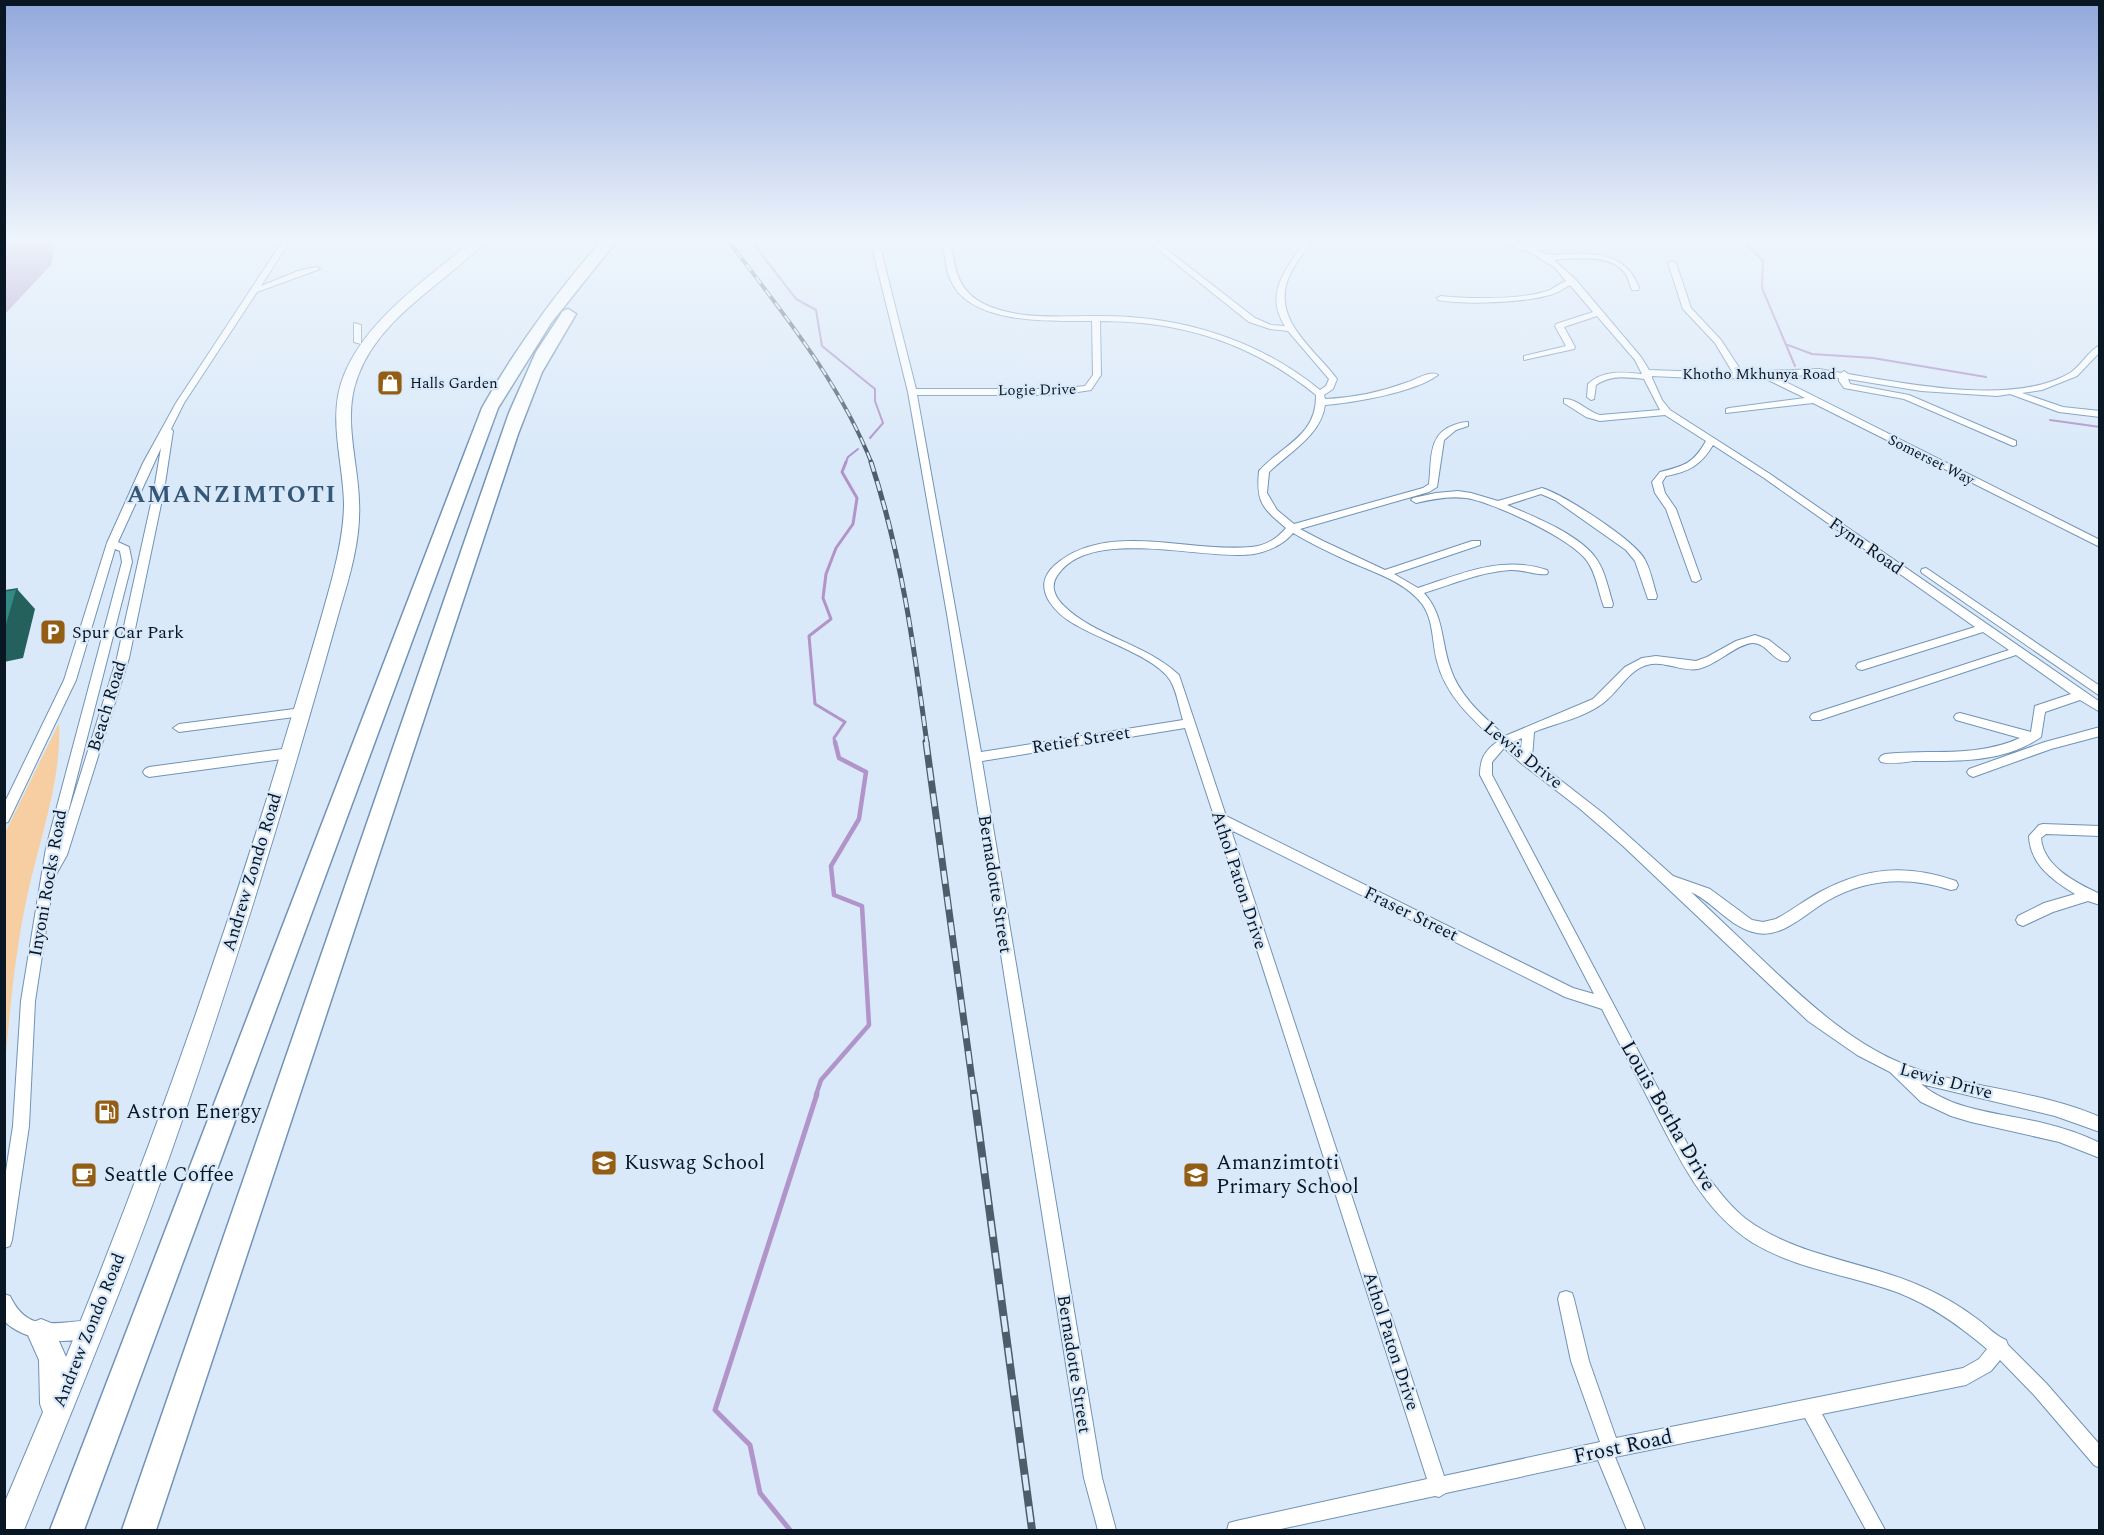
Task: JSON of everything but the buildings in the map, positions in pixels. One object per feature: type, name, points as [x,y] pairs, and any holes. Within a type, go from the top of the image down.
[{"type":"highway","points":[[67,1530],[490,408],[529,340],[553,311]]},
{"type":"highway","points":[[139,1530],[429,667],[526,387],[559,325],[570,311]]},
{"type":"main road","name":"Andrew Zondo Road","points":[[9,1530],[139,1205],[244,903],[302,712],[351,520],[344,398],[360,355],[402,311]]},
{"type":"main road","points":[[41,1332],[53,1359],[54,1419]]},
{"type":"street","name":"Beach Road","points":[[4,818],[69,680],[112,543],[148,463],[170,421],[242,311]]},
{"type":"street","name":"Bernadotte Street","points":[[892,311],[912,392],[952,614],[1093,1478],[1107,1530]]},
{"type":"street","points":[[1005,311],[1015,314],[1153,320],[1210,334],[1261,356],[1308,384],[1321,398],[1347,401],[1394,390],[1434,375]]},
{"type":"street","points":[[1240,311],[1252,320],[1270,327],[1290,329]]},
{"type":"street","points":[[1282,311],[1290,329],[1333,379],[1321,398]]},
{"type":"street","points":[[1597,311],[1638,359],[1650,378]]},
{"type":"street","points":[[1689,311],[1718,342],[1739,375]]},
{"type":"street","points":[[1527,357],[1571,347],[1559,326],[1599,313]]},
{"type":"street","name":"Logie Drive","points":[[912,392],[1058,392],[1088,388],[1098,375],[1096,318]]},
{"type":"street","points":[[357,326],[358,342]]},
{"type":"street","name":"Khotho Mkhunya Road","points":[[1675,375],[1801,372],[1844,374],[1965,393],[2013,392],[2053,384],[2074,374],[2100,347]]},
{"type":"street","points":[[1638,359],[1675,375]]},
{"type":"street","name":"Somerset Way","points":[[1763,374],[2099,544]]},
{"type":"street","points":[[1844,374],[1843,381],[1847,386],[1906,397],[2013,443]]},
{"type":"street","points":[[1591,397],[1592,384],[1607,376],[1650,378],[1675,375]]},
{"type":"street","name":"Fynn Road","points":[[1650,378],[1656,398],[1667,412],[2100,708]]},
{"type":"street","points":[[2013,392],[2062,410],[2100,414]]},
{"type":"street","name":"Lewis Drive","points":[[1321,398],[1317,422],[1264,471],[1261,480],[1265,503],[1291,528],[1387,573],[1417,592],[1429,605],[1437,622],[1442,661],[1450,680],[1464,702],[1503,743],[1577,799],[1813,1016],[1850,1043],[1895,1068],[1979,1092],[2045,1104],[2100,1125]]},
{"type":"street","points":[[1729,411],[1813,400]]},
{"type":"street","points":[[1567,401],[1589,415],[1600,418],[1667,412]]},
{"type":"street","name":"Beach Road","points":[[48,880],[60,855],[123,658],[164,461],[170,421]]},
{"type":"street","points":[[1291,528],[1431,488],[1435,477],[1433,458],[1440,440],[1448,430],[1465,424]]},
{"type":"street","points":[[1696,579],[1671,509],[1660,493],[1657,482],[1663,474],[1691,468],[1703,455],[1711,440]]},
{"type":"street","points":[[148,463],[164,461]]},
{"type":"street","points":[[1497,505],[1542,491],[1558,498],[1630,548],[1640,560],[1653,596]]},
{"type":"street","points":[[1303,535],[1336,520],[1422,498],[1469,495],[1497,505],[1582,548],[1592,558],[1608,604]]},
{"type":"street","name":"Athol Paton Drive","points":[[1291,528],[1279,542],[1249,551],[1107,546],[1069,558],[1057,568],[1049,580],[1049,592],[1072,617],[1096,633],[1153,658],[1167,667],[1175,678],[1439,1488]]},
{"type":"street","name":"Inyoni Rocks Road","points":[[5,1238],[21,1126],[28,1001],[57,824],[127,562],[125,549],[112,543]]},
{"type":"street","points":[[1387,573],[1476,543]]},
{"type":"street","points":[[1417,592],[1506,566],[1523,565],[1543,572]]},
{"type":"street","points":[[1926,571],[2100,692]]},
{"type":"street","points":[[1862,666],[1983,628]]},
{"type":"street","points":[[1503,743],[1528,730],[1594,704],[1640,663],[1653,660],[1698,664],[1755,639],[1765,643],[1784,658]]},
{"type":"street","points":[[1816,717],[2017,651]]},
{"type":"street","points":[[1885,759],[1921,755],[1972,756],[2033,737],[2038,732],[2039,709],[2080,694]]},
{"type":"street","points":[[179,728],[302,712]]},
{"type":"street","points":[[1960,717],[2033,737]]},
{"type":"street","name":"Retief Street","points":[[974,758],[1189,723]]},
{"type":"street","points":[[1526,761],[1528,730]]},
{"type":"street","points":[[1973,772],[2100,730]]},
{"type":"street","name":"Louis Botha Drive","points":[[1503,743],[1485,758],[1483,766],[1486,775],[1693,1169],[1722,1207],[1740,1224],[1762,1239],[1799,1255],[1919,1293],[1967,1320],[2000,1346],[2040,1388],[2100,1459]]},
{"type":"street","points":[[149,772],[290,753]]},
{"type":"street","name":"Fraser Street","points":[[1219,818],[1570,993],[1605,1005]]},
{"type":"street","points":[[2094,897],[2055,873],[2036,847],[2035,836],[2043,829],[2056,828],[2100,831]]},
{"type":"street","points":[[1668,881],[1703,892],[1746,922],[1763,928],[1776,926],[1838,889],[1872,876],[1914,875],[1951,885]]},
{"type":"street","points":[[2023,920],[2049,907],[2094,897]]},
{"type":"street","points":[[1895,1068],[1932,1101],[1958,1110],[2066,1136],[2100,1151]]},
{"type":"street","points":[[1566,1299],[1580,1361],[1607,1450],[1636,1530]]},
{"type":"street","points":[[4,1302],[11,1317],[18,1324],[41,1332],[89,1329]]},
{"type":"street","name":"Frost Road","points":[[1236,1530],[1966,1376],[1985,1365],[2000,1346]]},
{"type":"street","points":[[1810,1410],[1876,1530]]},
{"type":"shaded area","points":[[59,723],[57,767],[53,789],[19,939],[5,1065],[5,833]]},
{"type":"waterway","points":[[816,311],[822,346],[875,389],[875,401],[883,423],[870,438]]},
{"type":"waterway","points":[[1772,311],[1795,366]]},
{"type":"waterway","points":[[1788,345],[1812,354],[1873,358],[1986,377]]},
{"type":"waterway","points":[[2050,420],[2100,427]]},
{"type":"waterway","points":[[845,464],[848,457],[858,449]]},
{"type":"waterway","points":[[835,744],[834,738],[845,722],[815,704],[809,636],[831,619],[823,598],[826,574],[836,548],[853,524],[857,498],[842,472],[846,462]]},
{"type":"waterway","points":[[816,1095],[821,1080],[869,1025],[862,906],[834,895],[831,866],[859,819],[866,772],[839,758],[835,742]]},
{"type":"waterway","points":[[790,1530],[760,1493],[750,1445],[715,1410],[817,1094]]},
{"type":"railway","points":[[781,311],[843,403],[872,464]]},
{"type":"railway","points":[[871,462],[899,567],[912,637],[927,744]]},
{"type":"railway","points":[[926,742],[974,1095]]},
{"type":"railway","points":[[974,1094],[1032,1530]]},
{"type":"place","name":"Halls Garden","points":[[390,383]]},
{"type":"place","name":"Spur Car Park","points":[[53,632]]},
{"type":"place","name":"Astron Energy","points":[[107,1112]]},
{"type":"place","name":"Kuswag School","points":[[604,1163]]},
{"type":"place","name":"Seattle Coffee","points":[[84,1175]]},
{"type":"place","name":"Amanzimtoti Primary School","points":[[1196,1175]]},
{"type":"district","name":"AMANZIMTOTI","points":[[232,495]]}]
